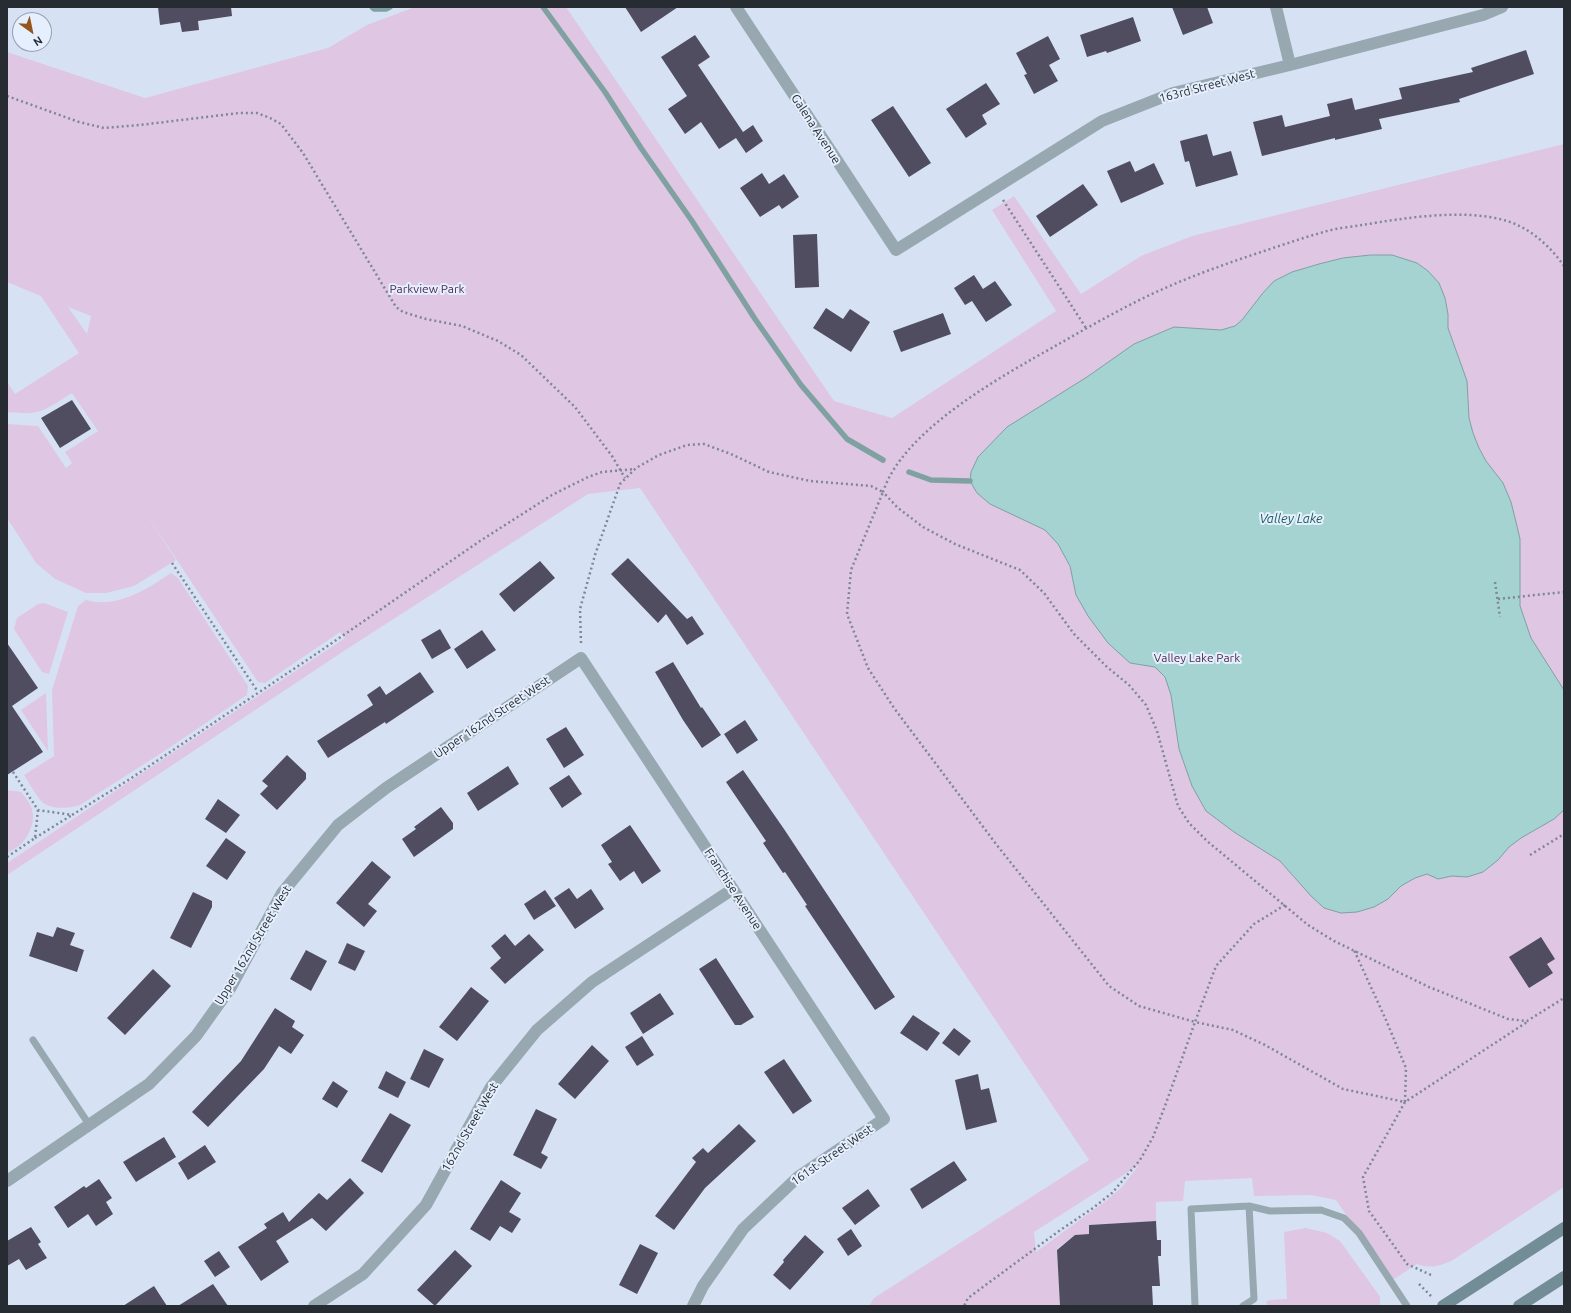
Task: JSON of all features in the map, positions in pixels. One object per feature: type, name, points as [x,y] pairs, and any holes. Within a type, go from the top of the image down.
[{"type":"main road","points":[[1439,1303],[1564,1228]]},
{"type":"main road","points":[[1519,1306],[1564,1277]]},
{"type":"street","name":"Galena Avenue","points":[[736,7],[896,250]]},
{"type":"street","points":[[1276,7],[1290,65]]},
{"type":"street","name":"163rd Street West","points":[[896,250],[1102,121],[1173,93],[1290,65],[1483,15],[1502,7]]},
{"type":"street","name":"Franchise Avenue","points":[[581,658],[884,1119]]},
{"type":"street","name":"Upper 162nd Street West","points":[[7,1181],[90,1126],[149,1084],[196,1036],[231,987],[282,893],[338,826],[386,788],[581,658]]},
{"type":"street","name":"162nd Street West","points":[[314,1306],[362,1274],[426,1205],[491,1087],[537,1030],[592,982],[733,889]]},
{"type":"street","name":"161st Street West","points":[[693,1306],[703,1286],[743,1230],[798,1177],[884,1119]]},
{"type":"lane","points":[[33,1040],[90,1126]]},
{"type":"lane","points":[[1243,1306],[1254,1299],[1249,1206]]},
{"type":"lane","points":[[1195,1306],[1191,1209],[1249,1206],[1270,1211],[1321,1210],[1344,1218],[1359,1233],[1407,1306]]},
{"type":"path","points":[[7,96],[79,122],[104,128],[140,125],[239,112],[257,113],[281,124],[302,153],[396,307],[404,312],[426,319],[462,326],[498,341],[521,355],[574,407],[612,456],[625,478]]},
{"type":"path","points":[[995,188],[1086,328]]},
{"type":"path","points":[[1564,266],[1557,256],[1542,241],[1525,228],[1506,221],[1483,216],[1447,215],[1397,219],[1325,231],[1230,263],[1169,286],[1086,328],[973,396],[930,428],[912,446],[888,478],[851,570],[847,614],[868,668],[894,708],[996,844],[1109,986],[1139,1006],[1195,1022],[1233,1030],[1265,1045],[1343,1089],[1405,1102],[1564,998]]},
{"type":"path","points":[[581,658],[580,609],[595,555],[620,484],[636,468],[659,455],[687,445],[704,444],[732,454],[769,472],[810,481],[871,486],[883,492],[898,508],[923,527],[955,544],[1020,570],[1044,593],[1074,634],[1107,667],[1129,685],[1146,705],[1158,731],[1178,806],[1189,823],[1207,841],[1308,925],[1334,941],[1429,988],[1508,1019],[1527,1021]]},
{"type":"path","points":[[7,857],[34,838],[130,779],[480,541],[552,495],[602,472],[636,468]]},
{"type":"path","points":[[172,563],[258,692]]},
{"type":"path","points":[[1495,582],[1500,617]]},
{"type":"path","points":[[1498,599],[1564,592]]},
{"type":"path","points":[[13,772],[38,810],[34,838]]},
{"type":"path","points":[[38,810],[72,815]]},
{"type":"path","points":[[1530,855],[1564,834]]},
{"type":"path","points":[[964,1306],[968,1298],[1102,1201],[1122,1182],[1140,1160],[1153,1137],[1161,1118],[1216,966],[1254,924],[1285,905]]},
{"type":"path","points":[[1354,950],[1406,1068],[1405,1102],[1364,1177],[1369,1211],[1407,1264],[1431,1275]]},
{"type":"path","points":[[1418,1284],[1439,1303]]},
{"type":"green space","name":"Valley Lake Park","points":[[415,7],[566,7],[834,401],[892,418],[1056,311],[992,210],[1014,196],[1081,294],[1141,256],[1192,236],[1564,144],[1564,1187],[1453,1260],[1435,1266],[1417,1264],[1391,1281],[1336,1200],[1311,1195],[1254,1196],[1252,1178],[1185,1181],[1183,1201],[1156,1202],[1156,1221],[1089,1225],[1089,1234],[1075,1235],[1057,1249],[1060,1306],[869,1306],[874,1298],[1089,1160],[640,488],[588,494],[350,647],[7,875],[7,863],[345,638],[340,632],[265,683],[258,682],[139,503],[176,560],[134,586],[106,593],[86,593],[55,579],[36,563],[7,518],[7,424],[38,426],[66,468],[72,463],[65,452],[98,431],[72,393],[48,408],[42,410],[27,413],[7,412],[7,382],[15,394],[79,353],[41,296],[7,282],[7,52],[145,98],[328,48],[367,25]],"holes":[[[68,307],[91,316],[87,334]],[[1139,1165],[1122,1187],[1107,1200],[1036,1252],[1034,1232]]]},
{"type":"green space","points":[[171,573],[178,578],[248,686],[247,695],[163,752],[80,805],[59,808],[48,806],[40,800],[24,775],[54,756],[52,690],[78,606],[86,600],[109,602],[120,600],[142,591]]},
{"type":"green space","points":[[44,603],[68,612],[49,674],[42,672],[14,629],[17,618],[38,604]]},
{"type":"green space","points":[[46,693],[48,751],[21,710]]},
{"type":"green space","points":[[7,790],[21,792],[30,805],[33,819],[26,838],[20,845],[7,853]]},
{"type":"green space","points":[[1306,1228],[1327,1233],[1340,1241],[1380,1297],[1380,1306],[1268,1306],[1266,1302],[1269,1300],[1287,1299],[1284,1232]]},
{"type":"water","name":"Valley Lake","points":[[1371,255],[1392,255],[1417,263],[1428,271],[1439,283],[1445,298],[1448,314],[1448,328],[1467,381],[1469,418],[1473,433],[1486,461],[1503,483],[1511,502],[1516,522],[1520,539],[1520,606],[1531,638],[1564,690],[1564,810],[1554,819],[1521,838],[1509,847],[1498,860],[1483,872],[1467,877],[1452,876],[1438,879],[1427,874],[1415,878],[1401,886],[1388,899],[1374,907],[1357,912],[1341,913],[1324,908],[1311,896],[1280,861],[1234,832],[1206,811],[1192,786],[1179,749],[1171,695],[1165,677],[1155,667],[1130,663],[1108,643],[1088,616],[1076,595],[1070,566],[1058,544],[1045,530],[990,504],[977,493],[970,481],[971,472],[978,457],[1007,427],[1087,377],[1134,344],[1174,327],[1221,330],[1235,326],[1242,320],[1274,281],[1292,272],[1319,264],[1343,258]]},
{"type":"building","points":[[158,7],[231,7],[232,16],[198,21],[199,30],[182,32],[180,22],[160,25]]},
{"type":"building","points":[[625,7],[678,7],[641,32]]},
{"type":"building","points":[[1172,7],[1207,7],[1213,23],[1183,35]]},
{"type":"building","points":[[1133,17],[1141,41],[1107,53],[1106,51],[1087,57],[1080,35]]},
{"type":"building","points":[[695,35],[710,57],[698,65],[743,132],[753,125],[763,141],[746,153],[736,138],[719,149],[701,122],[685,134],[668,109],[687,96],[661,57]]},
{"type":"building","points":[[1048,36],[1060,59],[1049,65],[1058,81],[1034,94],[1024,75],[1027,74],[1016,53]]},
{"type":"building","points":[[1526,50],[1534,74],[1459,99],[1460,102],[1379,119],[1382,129],[1335,140],[1335,138],[1262,156],[1253,122],[1282,115],[1285,127],[1330,116],[1327,104],[1352,98],[1355,110],[1402,99],[1399,88],[1473,72],[1471,68]]},
{"type":"building","points":[[986,83],[1000,104],[982,115],[987,124],[966,138],[946,109]]},
{"type":"building","points":[[893,106],[931,163],[909,177],[871,120]]},
{"type":"building","points":[[1207,134],[1213,156],[1231,151],[1238,175],[1196,187],[1189,161],[1185,162],[1180,141]]},
{"type":"building","points":[[1130,161],[1135,172],[1154,163],[1164,184],[1121,203],[1107,171]]},
{"type":"building","points":[[762,173],[769,184],[784,174],[799,197],[782,209],[779,205],[760,217],[740,188]]},
{"type":"building","points":[[1083,184],[1098,205],[1050,237],[1036,216]]},
{"type":"building","points":[[817,234],[819,287],[795,288],[793,235]]},
{"type":"building","points":[[974,275],[983,289],[995,281],[1012,305],[986,322],[972,301],[965,305],[954,288]]},
{"type":"building","points":[[826,308],[843,319],[850,309],[870,322],[851,352],[813,328]]},
{"type":"building","points":[[943,313],[951,334],[901,352],[893,331]]},
{"type":"building","points":[[72,400],[91,429],[60,448],[41,418]]},
{"type":"building","points":[[628,558],[687,619],[692,616],[704,634],[687,645],[666,614],[658,623],[611,574]]},
{"type":"building","points":[[540,561],[555,578],[514,612],[499,594]]},
{"type":"building","points":[[440,629],[451,648],[432,659],[421,640]]},
{"type":"building","points":[[482,630],[496,650],[467,669],[454,649]]},
{"type":"building","points":[[7,643],[38,688],[12,706],[43,752],[7,775]]},
{"type":"building","points":[[673,662],[701,708],[702,707],[721,735],[702,748],[683,720],[655,672]]},
{"type":"building","points":[[420,672],[434,692],[386,724],[385,722],[328,758],[317,741],[373,705],[367,695],[380,686],[386,695]]},
{"type":"building","points":[[745,720],[758,740],[737,754],[724,734]]},
{"type":"building","points":[[566,727],[584,755],[564,768],[546,739]]},
{"type":"building","points":[[287,755],[306,773],[306,779],[277,810],[260,794],[268,786],[262,781]]},
{"type":"building","points":[[508,766],[519,784],[478,811],[467,793]]},
{"type":"building","points":[[743,770],[784,829],[895,997],[875,1010],[805,906],[807,905],[785,872],[783,873],[763,843],[766,841],[726,782]]},
{"type":"building","points":[[569,775],[582,794],[562,808],[549,788]]},
{"type":"building","points":[[218,799],[240,815],[226,833],[205,819]]},
{"type":"building","points":[[441,807],[453,823],[453,829],[414,857],[402,839],[416,829],[414,827]]},
{"type":"building","points":[[630,825],[661,871],[642,884],[634,871],[620,881],[608,864],[612,862],[601,845]]},
{"type":"building","points":[[226,838],[246,852],[227,880],[206,866]]},
{"type":"building","points":[[372,861],[391,877],[368,904],[377,911],[364,927],[336,903]]},
{"type":"building","points":[[569,888],[577,899],[591,889],[604,909],[575,929],[554,898]]},
{"type":"building","points":[[545,890],[556,906],[534,920],[524,904]]},
{"type":"building","points":[[193,892],[212,901],[212,907],[191,948],[170,938]]},
{"type":"building","points":[[57,927],[75,933],[70,945],[84,950],[77,972],[29,956],[37,932],[53,937]]},
{"type":"building","points":[[505,934],[515,946],[529,934],[544,950],[505,984],[490,968],[501,958],[491,946]]},
{"type":"building","points":[[1541,937],[1555,959],[1547,964],[1553,973],[1529,988],[1509,957]]},
{"type":"building","points":[[347,943],[365,951],[355,971],[338,963]]},
{"type":"building","points":[[306,950],[327,961],[311,991],[290,979]]},
{"type":"building","points":[[716,958],[754,1017],[741,1025],[735,1025],[699,969]]},
{"type":"building","points":[[153,969],[171,986],[125,1035],[107,1018]]},
{"type":"building","points":[[471,987],[489,1001],[457,1041],[439,1027]]},
{"type":"building","points":[[660,993],[674,1014],[643,1034],[630,1013]]},
{"type":"building","points":[[275,1008],[295,1021],[292,1027],[304,1035],[291,1054],[279,1046],[264,1069],[208,1127],[192,1112],[241,1061]]},
{"type":"building","points":[[913,1015],[940,1033],[927,1051],[900,1033]]},
{"type":"building","points":[[954,1028],[971,1041],[959,1056],[942,1043]]},
{"type":"building","points":[[642,1036],[654,1055],[637,1066],[625,1047]]},
{"type":"building","points":[[592,1045],[609,1061],[575,1099],[558,1084]]},
{"type":"building","points":[[424,1049],[444,1059],[429,1088],[410,1079]]},
{"type":"building","points":[[784,1059],[812,1101],[793,1114],[764,1072]]},
{"type":"building","points":[[386,1071],[406,1082],[398,1098],[378,1088]]},
{"type":"building","points":[[978,1074],[981,1090],[989,1088],[997,1122],[966,1130],[955,1080]]},
{"type":"building","points":[[333,1081],[348,1091],[337,1108],[322,1099]]},
{"type":"building","points":[[536,1109],[557,1119],[541,1153],[548,1157],[541,1169],[513,1155]]},
{"type":"building","points":[[390,1113],[411,1125],[382,1173],[361,1161]]},
{"type":"building","points":[[739,1124],[756,1141],[705,1188],[674,1230],[655,1216],[696,1162],[692,1158],[703,1148],[708,1153]]},
{"type":"building","points":[[164,1137],[176,1157],[136,1182],[123,1162]]},
{"type":"building","points":[[205,1145],[216,1162],[188,1180],[178,1163]]},
{"type":"building","points":[[954,1161],[967,1180],[922,1209],[910,1189]]},
{"type":"building","points":[[350,1178],[364,1193],[326,1231],[312,1218],[276,1241],[289,1262],[261,1281],[238,1247],[267,1228],[264,1224],[283,1212],[289,1222],[319,1193],[327,1200]]},
{"type":"building","points":[[99,1179],[112,1198],[106,1202],[113,1214],[96,1226],[88,1214],[68,1228],[54,1207],[84,1186],[86,1188]]},
{"type":"building","points":[[501,1180],[521,1193],[509,1212],[521,1219],[512,1233],[500,1226],[490,1241],[470,1229]]},
{"type":"building","points":[[868,1189],[880,1206],[855,1225],[842,1208]]},
{"type":"building","points":[[1156,1221],[1157,1240],[1161,1240],[1161,1256],[1158,1256],[1160,1286],[1152,1286],[1153,1306],[1060,1306],[1057,1250],[1075,1235],[1089,1234],[1089,1225]]},
{"type":"building","points":[[31,1227],[41,1242],[38,1244],[47,1258],[26,1270],[19,1259],[7,1266],[7,1241]]},
{"type":"building","points":[[851,1229],[862,1246],[848,1256],[837,1239]]},
{"type":"building","points":[[805,1235],[824,1252],[790,1290],[773,1275],[784,1262],[783,1260]]},
{"type":"building","points":[[640,1244],[658,1253],[637,1294],[619,1285]]},
{"type":"building","points":[[455,1250],[472,1266],[435,1306],[417,1290]]},
{"type":"building","points":[[219,1251],[230,1267],[215,1277],[204,1261]]},
{"type":"building","points":[[213,1284],[228,1306],[178,1306]]},
{"type":"building","points":[[154,1286],[167,1306],[123,1306]]},
{"type":"waterway","points":[[372,7],[374,9],[386,9],[390,7]]},
{"type":"waterway","points":[[543,7],[605,92],[641,148],[692,221],[755,319],[801,385],[847,439],[883,460]]},
{"type":"waterway","points":[[909,472],[931,480],[970,481]]},
{"type":"park label","name":"Parkview Park","points":[[427,289]]}]
